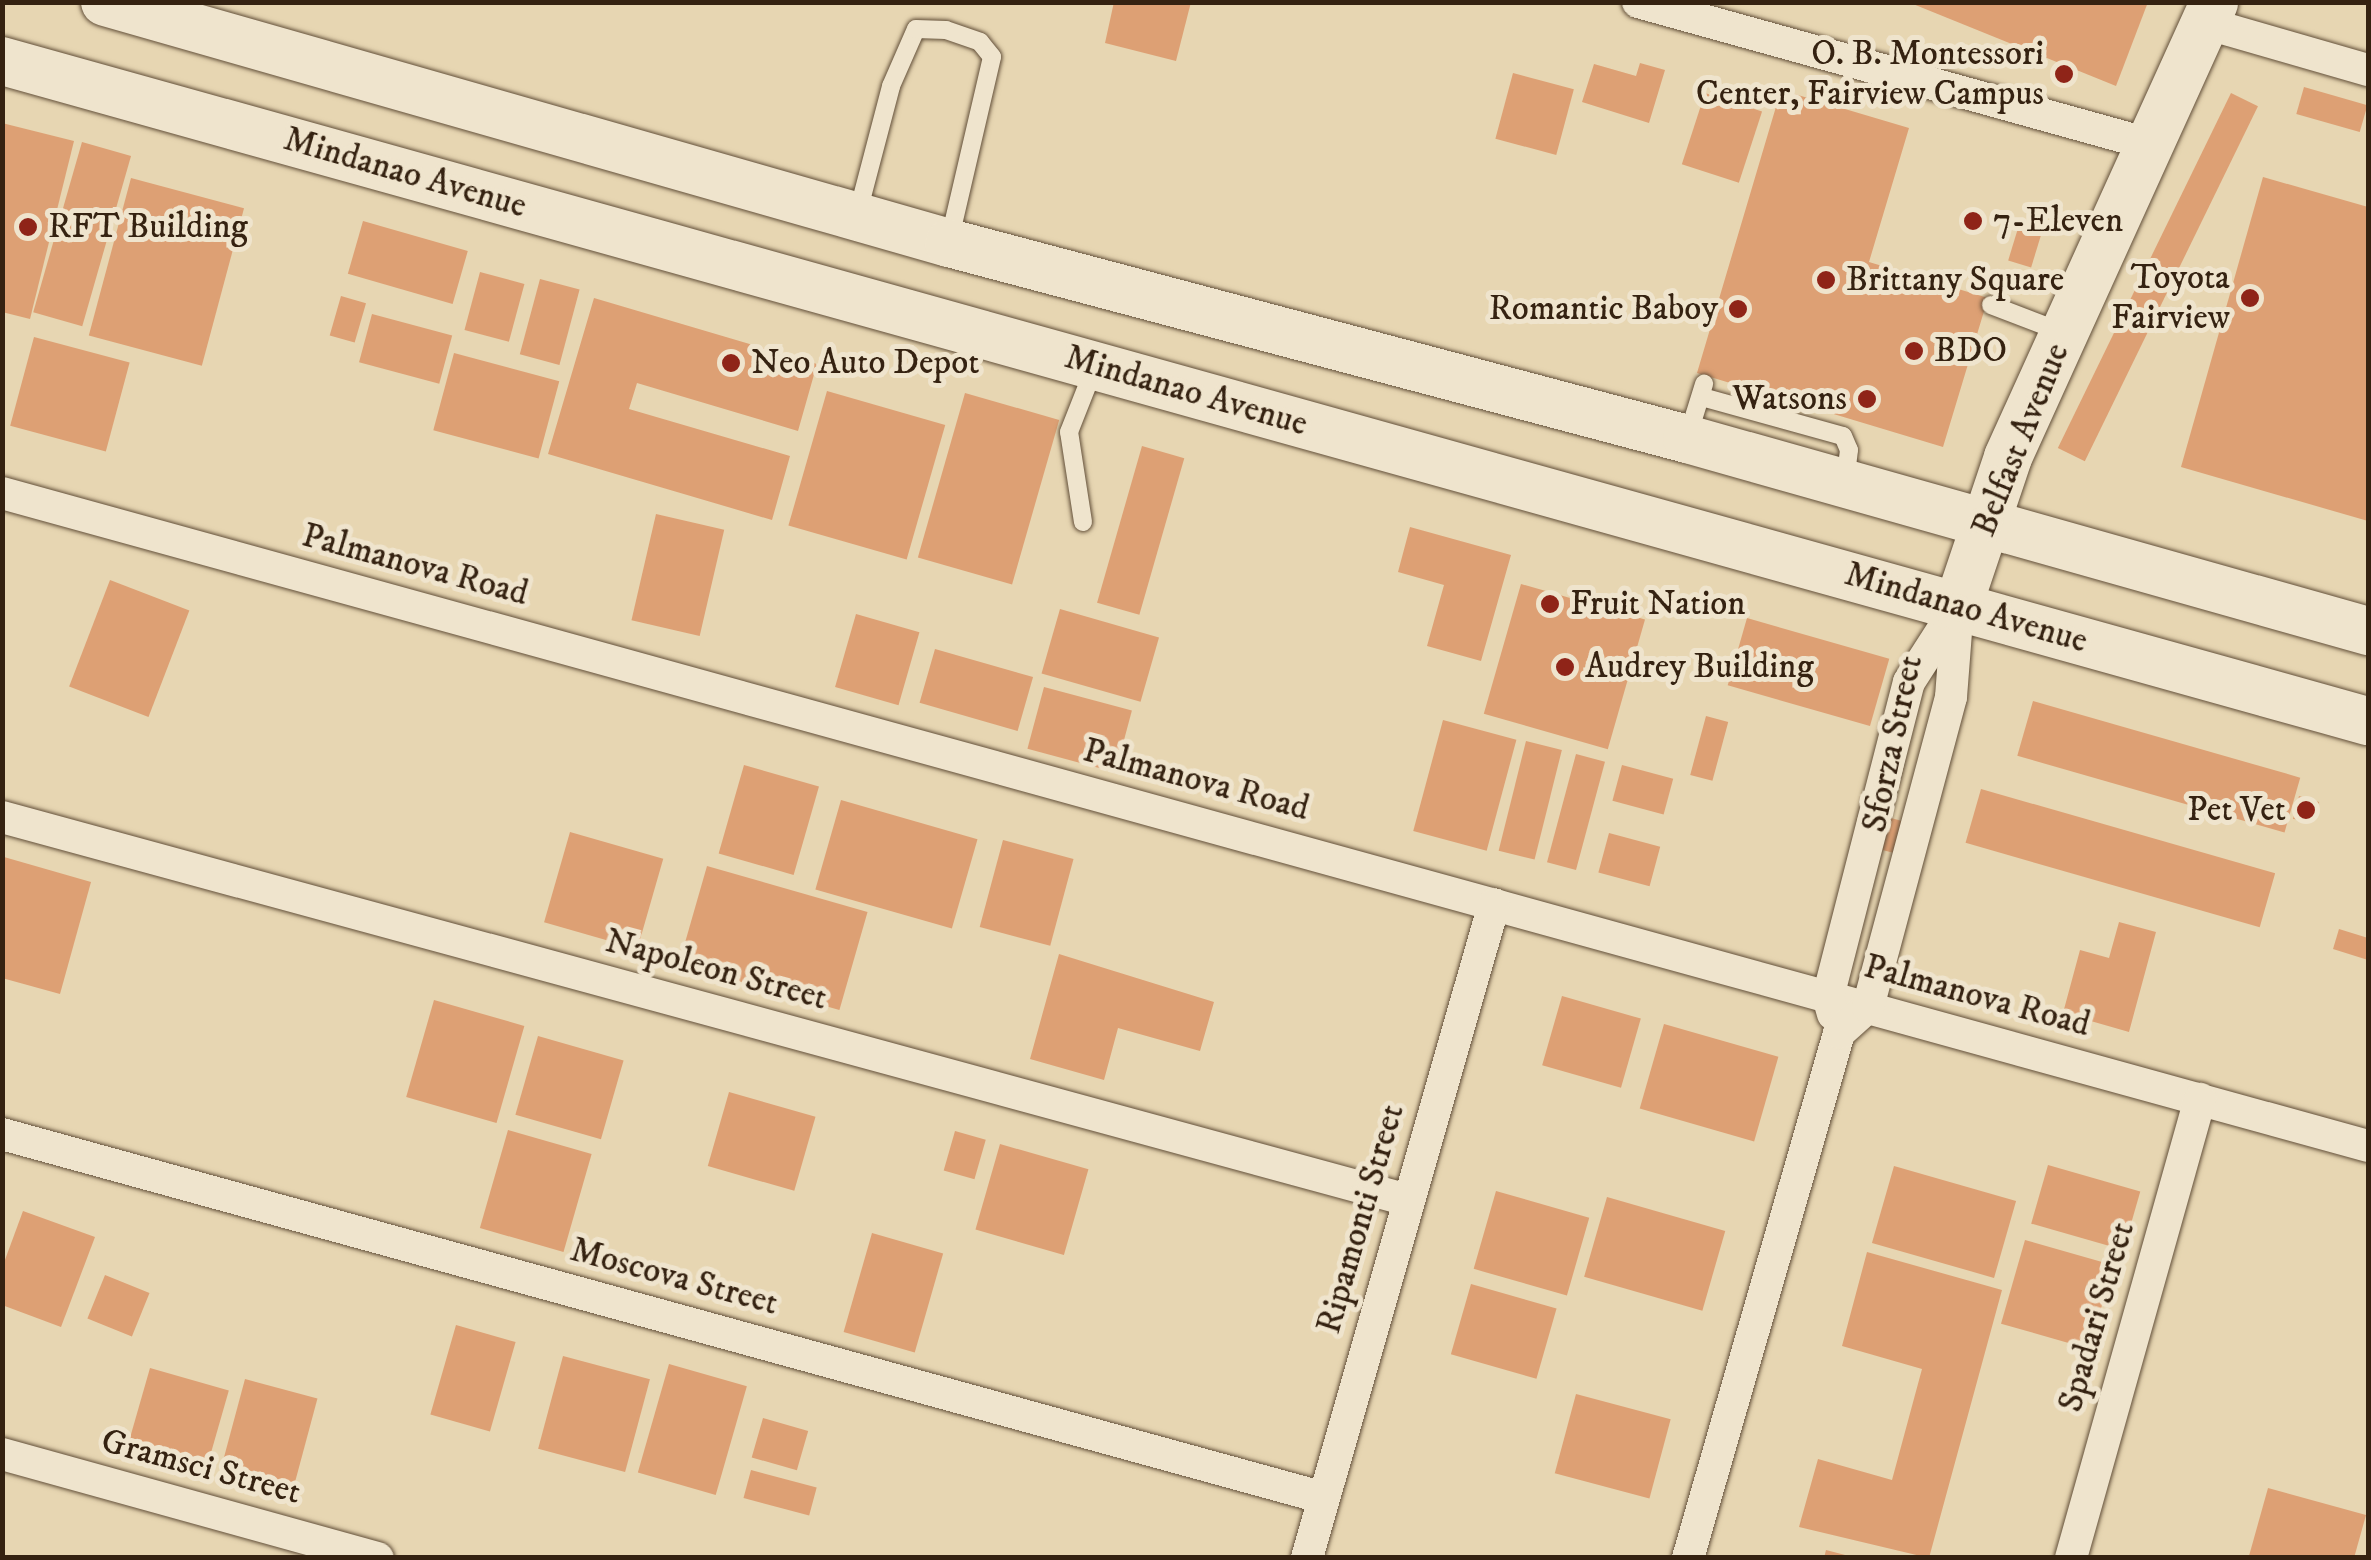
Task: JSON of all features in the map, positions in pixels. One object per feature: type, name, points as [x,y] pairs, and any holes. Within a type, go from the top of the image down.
[{"type":"main road","points":[[106,2],[949,242],[1698,407],[1845,484],[2368,631]]},
{"type":"main road","name":"Belfast Avenue","points":[[1958,606],[1986,524],[2064,333],[2209,13]]},
{"type":"main road","name":"Mindanao Avenue","points":[[2,61],[2368,721]]},
{"type":"street","points":[[1638,2],[2149,144]]},
{"type":"street","points":[[2209,13],[2368,70]]},
{"type":"street","name":"Palmanova Road","points":[[2,493],[2368,1146]]},
{"type":"street","name":"Sforza Street","points":[[1828,997],[1909,682],[1958,606]]},
{"type":"street","name":"Sforza Street","points":[[1868,1008],[1951,697],[1958,606]]},
{"type":"street","name":"Napoleon Street","points":[[2,817],[1408,1200]]},
{"type":"street","name":"Ripamonti Street","points":[[1307,1558],[1494,904]]},
{"type":"street","points":[[1688,1558],[1839,1033],[1828,997]]},
{"type":"street","points":[[1839,1033],[1868,1008]]},
{"type":"street","name":"Spadari Street","points":[[2071,1558],[2200,1099]]},
{"type":"street","name":"Moscova Street","points":[[2,1134],[1324,1498]]},
{"type":"street","name":"Gramsci Street","points":[[2,1454],[378,1558]]},
{"type":"lane","points":[[857,217],[891,86],[916,28],[946,30],[980,42],[992,57],[949,242]]},
{"type":"lane","points":[[1991,304],[2064,333]]},
{"type":"lane","points":[[1083,522],[1069,432],[1095,365]]},
{"type":"building","points":[[1114,2],[1191,2],[1176,61],[1105,43]]},
{"type":"building","points":[[1908,2],[2148,2],[2116,86]]},
{"type":"building","points":[[1640,63],[1665,70],[1649,123],[1582,102],[1594,64],[1636,76]]},
{"type":"building","points":[[1513,73],[1574,89],[1556,155],[1495,139]]},
{"type":"building","points":[[2304,87],[2367,105],[2360,132],[2296,114]]},
{"type":"building","name":"Brittany Square","points":[[1781,90],[1909,128],[1869,262],[1988,298],[1943,447],[1697,373]]},
{"type":"building","points":[[1705,93],[1762,112],[1739,183],[1682,164]]},
{"type":"building","points":[[2231,93],[2258,106],[2085,461],[2058,448]]},
{"type":"building","name":"RFT Building","points":[[2,123],[74,141],[30,319],[2,312]]},
{"type":"building","points":[[82,142],[131,156],[82,326],[33,312]]},
{"type":"building","points":[[2263,177],[2368,207],[2368,521],[2181,467]]},
{"type":"building","points":[[131,178],[244,208],[202,366],[89,335]]},
{"type":"building","points":[[363,221],[468,251],[453,304],[348,274]]},
{"type":"building","points":[[2019,225],[2042,232],[2031,267],[2008,260]]},
{"type":"building","points":[[480,272],[524,284],[509,342],[464,330]]},
{"type":"building","points":[[540,279],[580,290],[559,365],[520,354]]},
{"type":"building","points":[[341,296],[366,303],[355,343],[330,335]]},
{"type":"building","points":[[594,298],[817,364],[798,431],[637,383],[629,409],[790,456],[772,520],[548,454]]},
{"type":"building","points":[[372,314],[452,335],[439,384],[359,362]]},
{"type":"building","points":[[34,337],[130,363],[106,451],[10,426]]},
{"type":"building","points":[[454,353],[559,381],[539,458],[433,430]]},
{"type":"building","points":[[827,391],[945,425],[907,559],[788,526]]},
{"type":"building","points":[[965,393],[1059,420],[1012,584],[918,557]]},
{"type":"building","points":[[1142,446],[1184,458],[1139,615],[1097,603]]},
{"type":"building","points":[[656,514],[724,530],[700,636],[631,620]]},
{"type":"building","points":[[1410,527],[1511,555],[1481,661],[1427,646],[1444,585],[1398,572]]},
{"type":"building","points":[[110,580],[189,610],[149,717],[69,686]]},
{"type":"building","name":"Audrey Building","points":[[1521,584],[1645,620],[1608,749],[1484,714]]},
{"type":"building","points":[[1060,609],[1159,637],[1141,702],[1042,673]]},
{"type":"building","points":[[856,614],[919,632],[898,705],[835,687]]},
{"type":"building","points":[[1747,618],[1889,659],[1870,726],[1728,685]]},
{"type":"building","points":[[935,649],[1033,677],[1018,731],[920,703]]},
{"type":"building","points":[[1044,687],[1132,711],[1115,772],[1027,749]]},
{"type":"building","points":[[2033,701],[2300,778],[2285,832],[2017,756]]},
{"type":"building","points":[[1706,716],[1728,722],[1712,781],[1690,775]]},
{"type":"building","points":[[1443,720],[1516,740],[1487,851],[1413,831]]},
{"type":"building","points":[[1526,741],[1562,750],[1535,860],[1499,851]]},
{"type":"building","points":[[1576,754],[1605,762],[1576,870],[1547,862]]},
{"type":"building","points":[[744,765],[819,786],[794,875],[719,853]]},
{"type":"building","points":[[1622,765],[1673,779],[1664,814],[1612,801]]},
{"type":"building","points":[[1981,789],[2275,873],[2260,927],[1966,843]]},
{"type":"building","name":"Pet Vet","points":[[2299,796],[2319,802],[2312,821],[2293,819]]},
{"type":"building","points":[[841,800],[977,839],[952,929],[815,889]]},
{"type":"building","points":[[1891,818],[1906,822],[1898,854],[1882,850]]},
{"type":"building","points":[[570,832],[663,859],[637,949],[544,922]]},
{"type":"building","points":[[1609,833],[1660,847],[1650,886],[1598,873]]},
{"type":"building","points":[[1003,840],[1074,859],[1050,946],[980,927]]},
{"type":"building","points":[[4,857],[91,882],[60,994],[2,978]]},
{"type":"building","points":[[707,866],[868,912],[839,1010],[679,964]]},
{"type":"building","points":[[2119,922],[2156,932],[2129,1032],[2063,1013],[2080,950],[2109,958]]},
{"type":"building","points":[[2339,929],[2368,938],[2368,960],[2333,949]]},
{"type":"building","points":[[1059,954],[1214,1002],[1200,1051],[1118,1028],[1104,1080],[1030,1059]]},
{"type":"building","points":[[1562,996],[1641,1019],[1621,1088],[1542,1065]]},
{"type":"building","points":[[434,1000],[524,1026],[497,1123],[406,1097]]},
{"type":"building","points":[[1664,1024],[1778,1057],[1754,1141],[1640,1109]]},
{"type":"building","points":[[538,1036],[624,1061],[601,1139],[515,1115]]},
{"type":"building","points":[[729,1092],[816,1117],[794,1191],[708,1166]]},
{"type":"building","points":[[508,1130],[592,1154],[564,1252],[480,1228]]},
{"type":"building","points":[[955,1131],[986,1140],[974,1179],[944,1170]]},
{"type":"building","points":[[1000,1144],[1088,1169],[1064,1255],[975,1230]]},
{"type":"building","points":[[2048,1165],[2140,1191],[2123,1250],[2031,1224]]},
{"type":"building","points":[[1894,1166],[2016,1201],[1994,1278],[1872,1243]]},
{"type":"building","points":[[1496,1191],[1589,1218],[1567,1296],[1474,1269]]},
{"type":"building","points":[[1607,1197],[1725,1231],[1702,1311],[1584,1277]]},
{"type":"building","points":[[23,1211],[95,1237],[61,1327],[2,1305],[2,1268]]},
{"type":"building","points":[[872,1233],[943,1253],[915,1352],[844,1332]]},
{"type":"building","points":[[2025,1240],[2113,1265],[2089,1349],[2001,1324]]},
{"type":"building","points":[[1867,1252],[2002,1290],[1929,1558],[1799,1527],[1818,1459],[1892,1480],[1922,1369],[1842,1346]]},
{"type":"building","points":[[105,1275],[150,1293],[132,1337],[87,1319]]},
{"type":"building","points":[[1471,1284],[1557,1309],[1536,1379],[1451,1354]]},
{"type":"building","points":[[456,1325],[516,1342],[490,1431],[430,1414]]},
{"type":"building","points":[[563,1356],[650,1379],[625,1472],[538,1449]]},
{"type":"building","points":[[669,1364],[747,1386],[716,1495],[638,1473]]},
{"type":"building","points":[[150,1368],[229,1391],[205,1474],[126,1452]]},
{"type":"building","points":[[245,1379],[317,1398],[290,1502],[217,1482]]},
{"type":"building","points":[[1576,1394],[1671,1419],[1649,1499],[1555,1473]]},
{"type":"building","points":[[763,1418],[808,1431],[797,1470],[752,1457]]},
{"type":"building","points":[[751,1470],[817,1488],[809,1516],[743,1498]]},
{"type":"building","points":[[2268,1488],[2366,1515],[2354,1558],[2249,1556]]},
{"type":"building","points":[[1826,1550],[1849,1556],[1849,1558],[1824,1558]]},
{"type":"place","name":"O. B. Montessori Center, Fairview Campus","points":[[2064,74]]},
{"type":"place","name":"7-Eleven","points":[[1973,221]]},
{"type":"place","name":"RFT Building","points":[[28,227]]},
{"type":"place","name":"Brittany Square","points":[[1826,280]]},
{"type":"place","name":"Toyota Fairview","points":[[2250,298]]},
{"type":"place","name":"Romantic Baboy","points":[[1738,309]]},
{"type":"place","name":"BDO","points":[[1914,351]]},
{"type":"place","name":"Neo Auto Depot","points":[[731,363]]},
{"type":"place","name":"Watsons","points":[[1867,399]]},
{"type":"place","name":"Fruit Nation","points":[[1550,604]]},
{"type":"place","name":"Audrey Building","points":[[1565,667]]},
{"type":"place","name":"Pet Vet","points":[[2306,810]]}]
